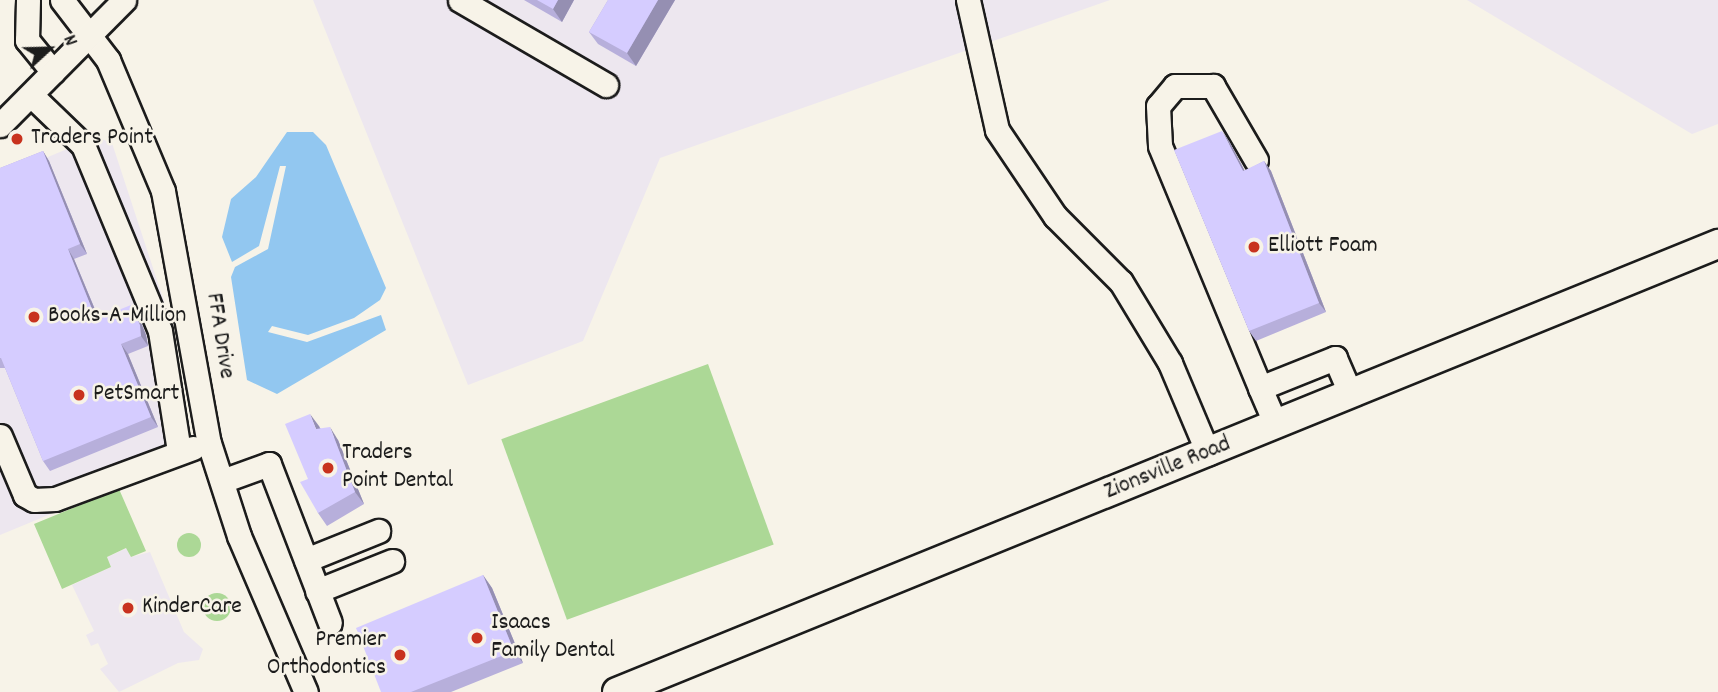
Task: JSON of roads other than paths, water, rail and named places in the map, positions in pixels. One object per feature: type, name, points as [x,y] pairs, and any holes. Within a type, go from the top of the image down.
[{"type":"main road","name":"Zionsville Road","points":[[617,692],[1718,244]]},
{"type":"street","points":[[28,0],[27,40],[53,72]]},
{"type":"street","name":"FFA Drive","points":[[62,0],[91,34],[163,191],[209,443],[306,692]]},
{"type":"street","points":[[0,125],[124,0]]},
{"type":"street","points":[[460,0],[606,85]]},
{"type":"street","points":[[968,0],[997,130],[1055,216],[1121,282],[1170,363],[1208,453]]},
{"type":"street","points":[[1256,160],[1213,86],[1175,86],[1157,106],[1160,146],[1276,425]]},
{"type":"street","points":[[31,94],[83,145],[160,331],[179,451]]},
{"type":"street","points":[[1260,388],[1335,358],[1351,395]]},
{"type":"street","points":[[0,436],[25,495],[34,500],[55,499],[179,451],[209,443]]},
{"type":"street","points":[[222,481],[269,464],[330,624]]},
{"type":"street","points":[[306,560],[378,531]]},
{"type":"street","points":[[317,591],[392,561]]},
{"type":"water","points":[[287,132],[313,132],[326,145],[386,288],[380,300],[354,318],[308,335],[272,326],[268,332],[307,342],[381,315],[386,330],[277,394],[247,380],[231,277],[235,267],[268,249],[286,166],[280,166],[259,246],[232,262],[222,237],[231,199],[256,177]]},
{"type":"place","name":"Traders Point","points":[[17,139]]},
{"type":"place","name":"Elliott Foam","points":[[1254,247]]},
{"type":"place","name":"Books-A-Million","points":[[34,317]]},
{"type":"place","name":"PetSmart","points":[[79,395]]},
{"type":"place","name":"Traders Point Dental","points":[[328,468]]},
{"type":"place","name":"KinderCare","points":[[128,608]]},
{"type":"place","name":"Isaacs Family Dental","points":[[477,638]]},
{"type":"place","name":"Premier Orthodontics","points":[[400,655]]}]
